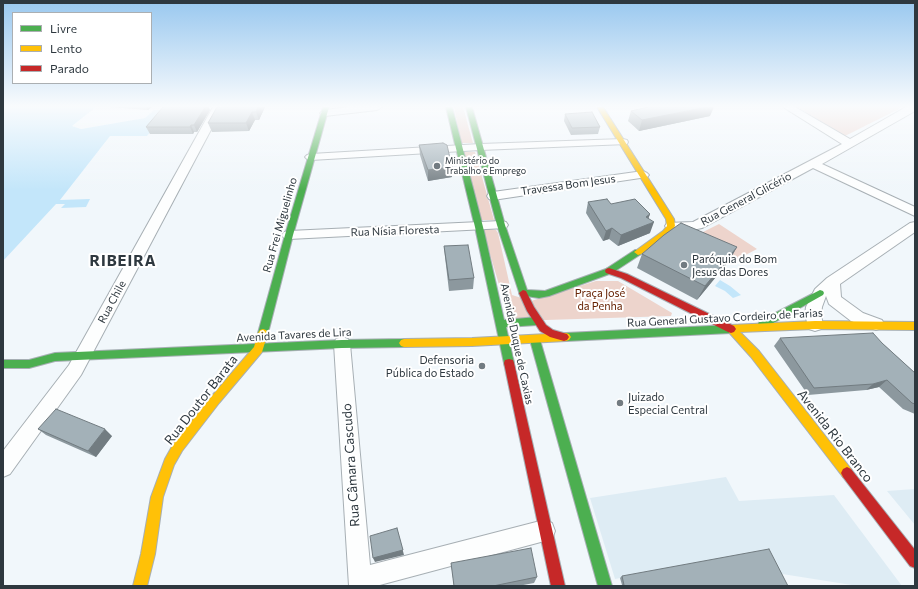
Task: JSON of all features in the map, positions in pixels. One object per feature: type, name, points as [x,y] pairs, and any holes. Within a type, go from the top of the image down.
[{"type":"main road","name":"Rua Frei Miguelinho","points":[[259,349],[318,134]]},
{"type":"main road","name":"Avenida Duque de Caxias","points":[[455,134],[479,228],[544,530],[558,586]]},
{"type":"main road","name":"Avenida Duque de Caxias","points":[[476,134],[501,225],[528,294],[526,303],[537,321],[550,333],[564,337]]},
{"type":"main road","points":[[528,294],[546,294],[609,270],[666,233],[671,226],[670,219],[618,134]]},
{"type":"main road","points":[[609,270],[731,329]]},
{"type":"main road","points":[[755,328],[820,293]]},
{"type":"main road","points":[[500,324],[537,321]]},
{"type":"main road","name":"Rua General Gustavo Cordeiro de Farias","points":[[535,340],[564,337],[816,325],[876,324],[915,326]]},
{"type":"main road","name":"Avenida Rio Branco","points":[[731,329],[755,354],[915,561]]},
{"type":"main road","name":"Avenida Tavares de Lira","points":[[3,364],[29,364],[54,357],[259,349],[342,344],[535,340]]},
{"type":"main road","name":"Avenida Duque de Caxias","points":[[535,340],[605,586]]},
{"type":"main road","name":"Rua Doutor Barata","points":[[140,586],[148,554],[157,497],[169,463],[178,447],[215,400],[259,349]]},
{"type":"main road","name":"Avenida Tavares de Lira","points":[[37,351],[54,357]]},
{"type":"street","name":"Rua Chile","points":[[3,467],[75,370],[203,134]]},
{"type":"street","points":[[834,134],[850,144]]},
{"type":"street","name":"Rua General Glicério","points":[[671,226],[688,227],[697,225],[866,134]]},
{"type":"street","points":[[311,157],[623,142]]},
{"type":"street","points":[[813,164],[915,212]]},
{"type":"street","name":"Travessa Bom Jesus","points":[[493,196],[643,175]]},
{"type":"street","name":"Rua Nísia Floresta","points":[[289,235],[479,228],[501,225]]},
{"type":"street","points":[[816,325],[813,315],[814,307],[820,293],[832,282],[915,226]]},
{"type":"street","points":[[832,282],[834,300],[857,317],[876,324]]},
{"type":"street","name":"Rua Câmara Cascudo","points":[[342,344],[360,582]]},
{"type":"street","points":[[360,582],[544,530]]},
{"type":"shaded area","points":[[726,477],[739,501],[834,495],[902,586],[858,586],[776,573],[764,551],[615,579],[590,498]]},
{"type":"shaded area","points":[[915,489],[915,525],[887,491]]},
{"type":"green space","points":[[459,134],[471,134],[473,143],[461,143]]},
{"type":"green space","points":[[464,152],[475,152],[494,220],[481,220]]},
{"type":"green space","points":[[719,224],[757,249],[736,260],[699,234]]},
{"type":"green space","name":"Praça José da Penha","points":[[483,230],[496,230],[498,233],[512,295],[531,301],[596,281],[618,281],[672,313],[671,316],[515,321],[507,312]]},
{"type":"water","points":[[3,134],[148,134],[147,136],[110,136],[60,200],[90,199],[86,207],[61,208],[65,204],[56,204],[3,261]]},
{"type":"water","points":[[720,280],[741,295],[733,298],[725,291],[715,286]]},
{"type":"building","points":[[443,143],[447,145],[452,167],[428,170],[419,145]]},
{"type":"building","points":[[607,199],[611,204],[635,199],[650,214],[646,217],[654,222],[621,235],[612,228],[606,231],[588,202]]},
{"type":"building","name":"Paróquia do Bom Jesus das Dores","points":[[681,223],[737,247],[705,286],[642,254]]},
{"type":"building","points":[[468,245],[474,278],[449,280],[444,246]]},
{"type":"building","points":[[873,333],[915,373],[915,404],[887,380],[873,384],[814,388],[780,338]]},
{"type":"building","points":[[56,409],[105,429],[88,451],[38,429]]},
{"type":"building","points":[[397,528],[403,550],[373,558],[370,536]]},
{"type":"building","points":[[531,548],[537,577],[493,586],[454,586],[451,563]]},
{"type":"building","points":[[769,549],[788,586],[619,586],[624,585],[622,576]]},
{"type":"traffic: fast","points":[[263,333],[318,134]]},
{"type":"traffic: fast","points":[[456,134],[479,227],[509,363]]},
{"type":"traffic: fast","points":[[476,134],[501,225],[523,293],[539,295],[546,294],[609,271],[638,252]]},
{"type":"traffic: fast","points":[[763,324],[820,293]]},
{"type":"traffic: fast","points":[[500,324],[537,321]]},
{"type":"traffic: fast","points":[[566,337],[731,329]]},
{"type":"traffic: fast","points":[[535,340],[605,586]]},
{"type":"traffic: fast","points":[[3,364],[29,364],[55,357],[342,344],[404,343]]},
{"type":"traffic: slow","points":[[617,134],[670,219],[671,226],[666,233],[638,252]]},
{"type":"traffic: slow","points":[[731,329],[815,325],[915,326]]},
{"type":"traffic: slow","points":[[731,329],[755,354],[847,473]]},
{"type":"traffic: slow","points":[[140,586],[148,554],[157,497],[169,463],[178,447],[215,400],[259,349],[263,333]]},
{"type":"traffic: slow","points":[[404,343],[472,342],[566,337]]},
{"type":"traffic: jam","points":[[609,271],[624,276],[731,329]]},
{"type":"traffic: jam","points":[[523,293],[530,309],[543,328],[550,333],[564,337]]},
{"type":"traffic: jam","points":[[509,363],[558,586]]},
{"type":"traffic: jam","points":[[847,473],[915,561]]},
{"type":"place","name":"Ministério do Trabalho e Emprego","points":[[437,166]]},
{"type":"place","name":"Paróquia do Bom Jesus das Dores","points":[[684,265]]},
{"type":"place","name":"Defensoria Pública do Estado","points":[[482,366]]},
{"type":"place","name":"Juizado Especial Central","points":[[620,403]]},
{"type":"district","name":"RIBEIRA","points":[[123,261]]}]
